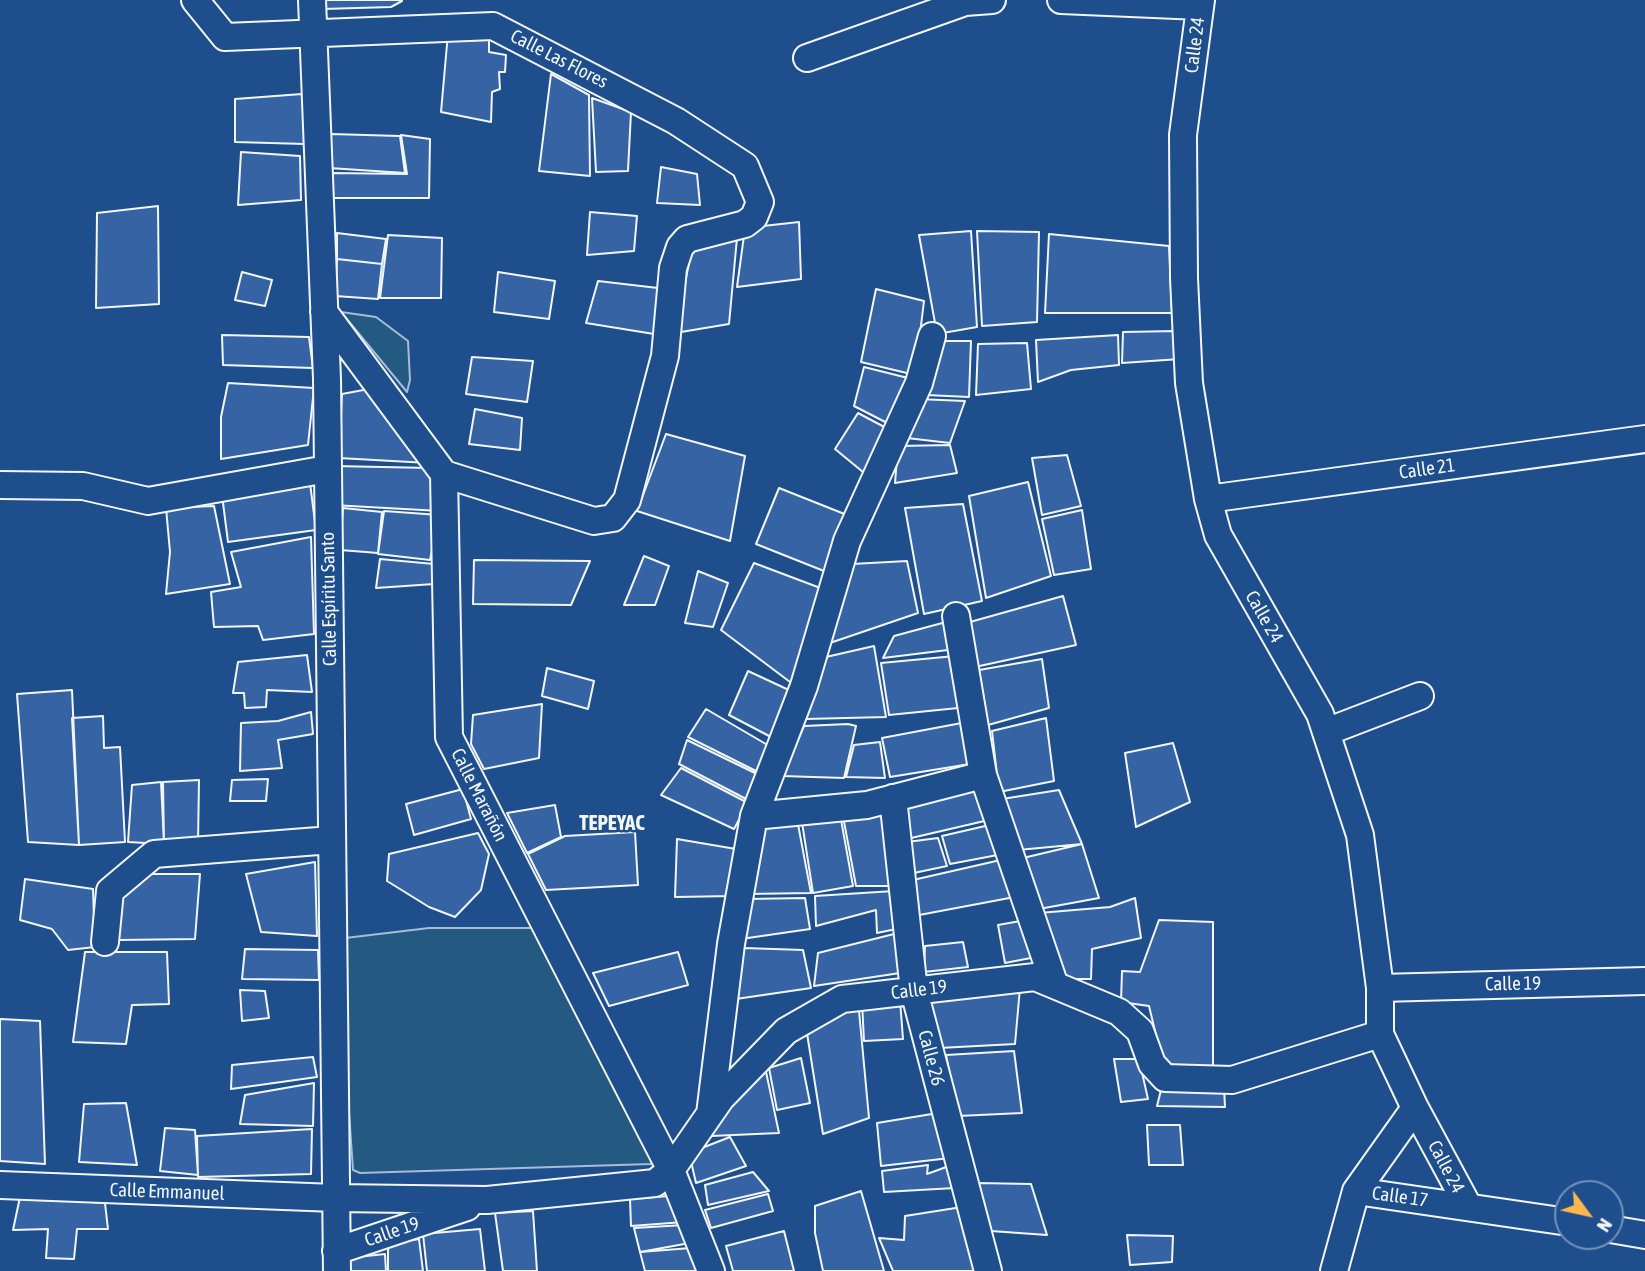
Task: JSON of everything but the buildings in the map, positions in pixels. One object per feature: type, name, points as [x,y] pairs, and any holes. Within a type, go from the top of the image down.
[{"type":"street","name":"Calle Las Flores","points":[[195,0],[225,37],[493,26],[676,121],[745,166],[760,202],[754,216],[745,224],[687,239],[680,247],[673,268],[666,356],[627,500],[613,518],[594,521],[444,474]]},
{"type":"street","name":"Calle Espíritu Santo","points":[[312,0],[324,312],[337,1261]]},
{"type":"street","points":[[807,58],[965,2],[992,0]]},
{"type":"street","points":[[1061,0],[1201,3]]},
{"type":"street","name":"Calle 24","points":[[1201,3],[1183,135],[1184,278],[1189,383],[1208,499],[1218,535],[1320,714],[1360,835],[1380,988],[1380,1034],[1415,1108],[1468,1206]]},
{"type":"street","points":[[324,312],[444,474]]},
{"type":"street","points":[[710,1115],[731,944],[754,816],[804,686],[847,541],[919,383],[932,336]]},
{"type":"street","name":"Calle 21","points":[[1208,499],[1645,439]]},
{"type":"street","points":[[0,485],[83,486],[148,501],[327,469]]},
{"type":"street","name":"Calle Marañón","points":[[444,474],[449,737],[671,1170],[711,1271]]},
{"type":"street","points":[[956,616],[983,775],[1054,983]]},
{"type":"street","points":[[1326,732],[1420,696]]},
{"type":"street","points":[[754,816],[867,805],[983,775]]},
{"type":"street","name":"Calle 26","points":[[893,798],[914,991],[988,1271]]},
{"type":"street","points":[[105,942],[110,891],[154,854],[331,840]]},
{"type":"street","name":"Calle 19","points":[[335,1198],[487,1200],[655,1183],[671,1170],[721,1098],[786,1031],[842,999],[1035,976],[1119,1012],[1140,1031],[1152,1064],[1165,1077],[1232,1080],[1380,1034]]},
{"type":"street","name":"Calle 19","points":[[1380,988],[1645,981]]},
{"type":"street","points":[[1356,1191],[1415,1108]]},
{"type":"street","name":"Calle Emmanuel","points":[[0,1185],[335,1198]]},
{"type":"street","name":"Calle 17","points":[[1334,1271],[1356,1191],[1554,1221]]},
{"type":"street","name":"Calle 19","points":[[337,1261],[487,1200]]},
{"type":"street","points":[[1624,1231],[1645,1235]]},
{"type":"shaded area","points":[[341,312],[376,317],[408,341],[410,380],[407,392]]},
{"type":"shaded area","points":[[429,928],[539,928],[657,1155],[651,1164],[360,1173],[353,1170],[337,939]]},
{"type":"district","name":"TEPEYAC","points":[[612,823]]}]
